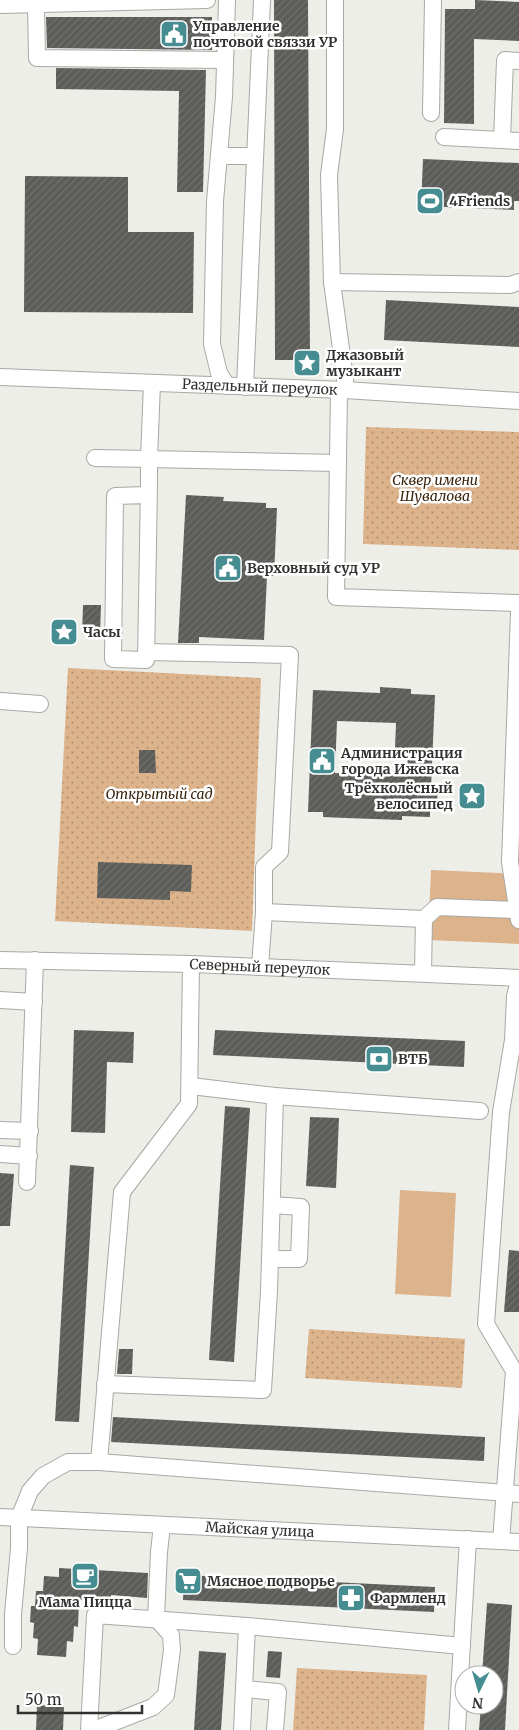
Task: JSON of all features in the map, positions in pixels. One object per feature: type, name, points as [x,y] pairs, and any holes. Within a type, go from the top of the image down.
[{"type":"street","points":[[0,5],[208,0]]},
{"type":"street","points":[[227,0],[224,98],[215,201],[212,344],[219,373],[227,386]]},
{"type":"street","points":[[245,386],[262,0]]},
{"type":"street","points":[[335,0],[335,129],[329,175],[332,282],[345,378],[342,390],[337,463],[336,597],[519,603]]},
{"type":"street","points":[[431,112],[433,0]]},
{"type":"street","points":[[36,4],[37,58],[225,60]]},
{"type":"street","points":[[502,140],[505,60],[519,61]]},
{"type":"street","points":[[444,137],[519,141]]},
{"type":"street","points":[[219,156],[255,156]]},
{"type":"street","points":[[332,282],[510,286],[519,282]]},
{"type":"street","name":"Раздельный переулок","points":[[0,377],[342,390],[519,401]]},
{"type":"street","points":[[148,496],[115,496],[113,659],[146,660],[148,496],[152,383]]},
{"type":"street","points":[[95,458],[337,463]]},
{"type":"street","points":[[423,973],[424,920],[437,907],[519,915],[514,862],[519,612]]},
{"type":"street","points":[[146,652],[290,655],[280,852],[264,867],[264,912],[260,967]]},
{"type":"street","points":[[1,701],[40,704]]},
{"type":"street","points":[[264,912],[424,920]]},
{"type":"street","name":"Северный переулок","points":[[0,960],[191,964],[519,978]]},
{"type":"street","points":[[28,1182],[35,960]]},
{"type":"street","points":[[98,1462],[122,1192],[190,1104],[191,964]]},
{"type":"street","points":[[501,1541],[512,1493],[514,1371],[486,1324],[501,1112],[513,1040],[515,996],[519,982]]},
{"type":"street","points":[[0,1000],[34,1002]]},
{"type":"street","points":[[191,1086],[275,1096],[480,1111]]},
{"type":"street","points":[[105,1384],[263,1390],[270,1260],[275,1096]]},
{"type":"street","points":[[0,1130],[30,1131]]},
{"type":"street","points":[[0,1154],[29,1156]]},
{"type":"street","points":[[270,1260],[299,1259],[301,1207],[272,1204]]},
{"type":"street","points":[[13,1646],[19,1518],[30,1491],[43,1476],[68,1462],[98,1462],[512,1493]]},
{"type":"street","name":"Майская улица","points":[[0,1517],[519,1542]]},
{"type":"street","points":[[104,1729],[153,1707],[166,1695],[172,1650],[171,1636],[156,1618],[162,1524]]},
{"type":"street","points":[[457,1730],[468,1539]]},
{"type":"street","points":[[89,1730],[95,1615],[156,1618],[462,1646]]},
{"type":"street","points":[[242,1730],[247,1626]]},
{"type":"street","points":[[244,1689],[278,1692],[275,1730]]},
{"type":"green space","name":"Сквер имени Шувалова","points":[[366,427],[519,432],[519,550],[363,544]]},
{"type":"green space","name":"Открытый сад","points":[[68,668],[261,678],[252,931],[55,921]]},
{"type":"green space","points":[[431,870],[519,874],[519,944],[428,940]]},
{"type":"green space","points":[[400,1190],[456,1193],[451,1297],[395,1294]]},
{"type":"green space","points":[[309,1329],[465,1339],[462,1388],[305,1378]]},
{"type":"green space","points":[[297,1668],[427,1675],[424,1730],[293,1730]]},
{"type":"building","points":[[274,0],[308,0],[310,360],[275,360]]},
{"type":"building","points":[[475,0],[519,2],[519,41],[474,39],[474,124],[444,123],[445,9],[475,9]]},
{"type":"building","points":[[46,17],[212,17],[212,50],[47,48]]},
{"type":"building","points":[[56,68],[206,70],[203,192],[177,192],[179,91],[56,89]]},
{"type":"building","points":[[423,159],[519,163],[519,201],[514,201],[514,210],[421,206]]},
{"type":"building","points":[[25,176],[128,177],[128,232],[194,232],[193,313],[24,312]]},
{"type":"building","points":[[386,300],[519,307],[519,347],[384,340]]},
{"type":"building","name":"Верховный суд УР","points":[[186,495],[224,497],[223,501],[266,503],[266,508],[277,508],[274,576],[267,576],[264,640],[199,637],[199,643],[178,643]]},
{"type":"building","points":[[83,605],[101,605],[100,635],[82,634]]},
{"type":"building","name":"Администрация города Ижевска","points":[[380,687],[411,689],[411,694],[435,695],[431,788],[438,788],[437,801],[430,801],[430,817],[402,816],[402,820],[346,818],[323,817],[323,812],[308,812],[313,690],[380,693]],"holes":[[[337,721],[396,723],[395,748],[408,749],[407,776],[335,773]]]},
{"type":"building","points":[[139,750],[155,750],[156,773],[139,773]]},
{"type":"building","points":[[98,862],[192,865],[191,892],[170,891],[170,900],[97,898]]},
{"type":"building","points":[[74,1030],[134,1032],[133,1063],[107,1062],[105,1133],[71,1132]]},
{"type":"building","points":[[215,1030],[465,1041],[464,1067],[213,1055]]},
{"type":"building","points":[[225,1106],[250,1108],[234,1362],[209,1360]]},
{"type":"building","points":[[310,1117],[339,1118],[336,1188],[306,1186]]},
{"type":"building","points":[[70,1165],[94,1167],[79,1422],[55,1421]]},
{"type":"building","points":[[0,1173],[14,1174],[10,1226],[0,1226]]},
{"type":"building","points":[[509,1250],[519,1251],[519,1312],[504,1312]]},
{"type":"building","points":[[119,1349],[133,1349],[132,1374],[117,1374]]},
{"type":"building","points":[[113,1417],[485,1437],[484,1461],[111,1442]]},
{"type":"building","points":[[59,1568],[148,1573],[147,1598],[111,1595],[111,1601],[79,1600],[78,1627],[74,1626],[73,1642],[67,1641],[66,1657],[37,1655],[38,1639],[33,1638],[34,1623],[30,1622],[31,1606],[35,1606],[36,1591],[43,1591],[44,1576],[59,1577]]},
{"type":"building","points":[[184,1575],[435,1587],[434,1612],[183,1600]]},
{"type":"building","points":[[487,1603],[512,1605],[505,1730],[479,1730],[480,1715],[504,1715],[504,1665],[483,1665]]},
{"type":"building","points":[[199,1651],[226,1653],[221,1730],[194,1730]]},
{"type":"building","points":[[268,1651],[282,1652],[280,1678],[266,1677]]},
{"type":"building","points":[[37,1705],[64,1707],[63,1730],[36,1730]]},
{"type":"place","name":"Управление почтовой связзи УР","points":[[174,34]]},
{"type":"place","name":"4Friends","points":[[430,201]]},
{"type":"place","name":"Джазовый музыкант","points":[[307,363]]},
{"type":"place","name":"Верховный суд УР","points":[[228,568]]},
{"type":"place","name":"Часы","points":[[64,632]]},
{"type":"place","name":"Администрация города Ижевска","points":[[322,761]]},
{"type":"place","name":"Трёхколёсный велосипед","points":[[472,796]]},
{"type":"place","name":"ВТБ","points":[[379,1059]]},
{"type":"place","name":"Мама Пицца","points":[[85,1576]]},
{"type":"place","name":"Мясное подворье","points":[[188,1581]]},
{"type":"place","name":"Фармленд","points":[[351,1598]]}]
